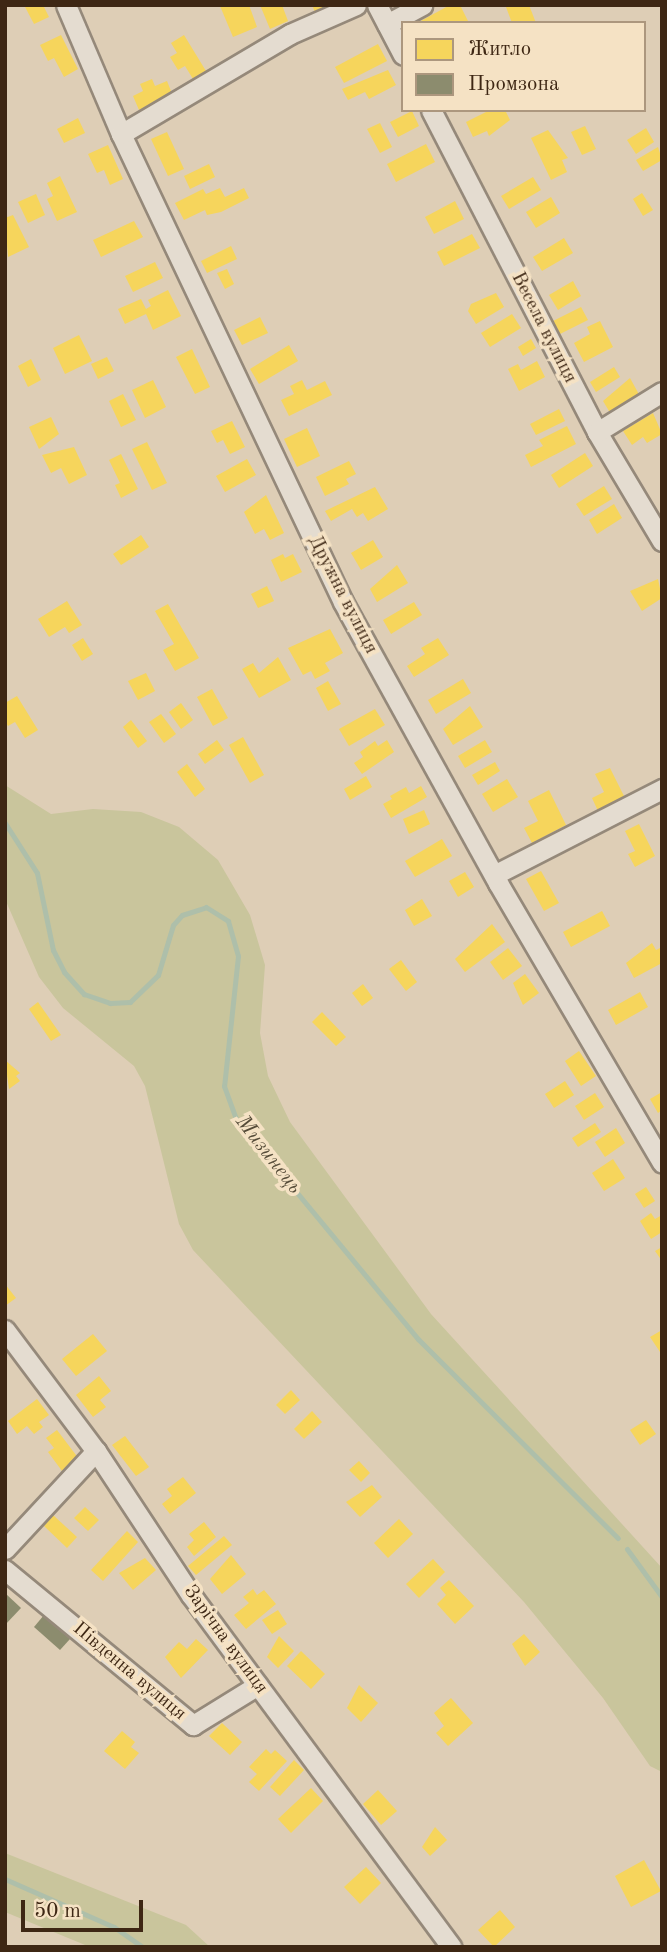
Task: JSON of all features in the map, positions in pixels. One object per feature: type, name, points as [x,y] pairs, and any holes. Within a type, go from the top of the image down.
[{"type":"street","name":"Дружна вулиця","points":[[66,5],[121,134],[343,601],[494,875],[662,1162]]},
{"type":"street","points":[[121,134],[290,34],[356,5]]},
{"type":"street","points":[[377,5],[401,51]]},
{"type":"street","points":[[387,24],[422,5]]},
{"type":"street","name":"Весела вулиця","points":[[432,112],[597,432],[662,541]]},
{"type":"street","points":[[597,432],[662,392]]},
{"type":"street","points":[[494,875],[662,789]]},
{"type":"street","name":"Зарічна вулиця","points":[[5,1330],[96,1451],[258,1685],[451,1947]]},
{"type":"street","points":[[5,1549],[96,1451]]},
{"type":"street","name":"Південна вулиця","points":[[5,1570],[193,1725],[258,1685]]},
{"type":"shaded area","points":[[5,785],[51,814],[93,809],[141,812],[179,827],[218,860],[250,915],[265,965],[260,1033],[268,1076],[290,1122],[431,1314],[662,1568],[662,1772],[650,1766],[603,1698],[524,1602],[193,1250],[179,1224],[145,1086],[134,1066],[63,1008],[39,977],[5,899]]},
{"type":"shaded area","points":[[5,1853],[186,1925],[210,1947],[90,1947],[5,1912]]},
{"type":"building: Житло","points":[[24,5],[43,5],[49,17],[34,24]]},
{"type":"building: Житло","points":[[249,5],[257,27],[233,37],[220,6]]},
{"type":"building: Житло","points":[[260,5],[282,5],[288,21],[270,29]]},
{"type":"building: Житло","points":[[312,5],[330,5],[315,12]]},
{"type":"building: Житло","points":[[450,5],[460,5],[468,21],[421,21]]},
{"type":"building: Житло","points":[[529,5],[535,21],[511,21],[506,7]]},
{"type":"building: Житло","points":[[61,35],[78,69],[64,77],[54,58],[48,61],[40,45]]},
{"type":"building: Житло","points":[[184,35],[206,71],[193,79],[185,66],[178,70],[170,57],[177,53],[171,43]]},
{"type":"building: Житло","points":[[378,44],[387,61],[344,83],[335,67]]},
{"type":"building: Житло","points":[[388,70],[396,85],[369,99],[365,92],[348,100],[342,89]]},
{"type":"building: Житло","points":[[152,79],[155,86],[167,81],[173,96],[139,110],[133,96],[143,91],[140,84]]},
{"type":"building: Житло","points":[[412,112],[419,126],[398,137],[390,122]]},
{"type":"building: Житло","points":[[486,112],[506,112],[510,120],[489,136],[487,131],[473,137],[466,122]]},
{"type":"building: Житло","points":[[78,118],[85,133],[64,143],[57,129]]},
{"type":"building: Житло","points":[[380,123],[392,147],[380,153],[367,129]]},
{"type":"building: Житло","points":[[585,126],[596,149],[582,155],[571,132]]},
{"type":"building: Житло","points":[[646,128],[654,142],[636,154],[627,140]]},
{"type":"building: Житло","points":[[548,130],[568,158],[562,160],[567,172],[551,180],[531,138]]},
{"type":"building: Житло","points":[[167,132],[184,169],[168,176],[151,139]]},
{"type":"building: Житло","points":[[426,144],[435,162],[396,182],[387,164]]},
{"type":"building: Житло","points":[[108,145],[123,179],[110,185],[104,170],[97,173],[88,154]]},
{"type":"building: Житло","points":[[658,147],[662,160],[643,171],[636,160]]},
{"type":"building: Житло","points":[[209,164],[215,177],[190,189],[184,176]]},
{"type":"building: Житло","points":[[60,176],[77,212],[57,221],[47,199],[53,196],[47,183]]},
{"type":"building: Житло","points":[[533,177],[541,190],[509,209],[501,196]]},
{"type":"building: Житло","points":[[220,188],[225,197],[244,188],[249,198],[221,212],[207,215],[205,210],[184,220],[175,203],[203,189],[206,194]]},
{"type":"building: Житло","points":[[642,193],[653,210],[643,216],[633,199]]},
{"type":"building: Житло","points":[[36,194],[45,215],[28,223],[18,202]]},
{"type":"building: Житло","points":[[551,197],[560,213],[536,228],[526,212]]},
{"type":"building: Житло","points":[[455,201],[464,219],[434,234],[425,217]]},
{"type":"building: Житло","points":[[13,215],[29,247],[8,257],[5,218]]},
{"type":"building: Житло","points":[[134,221],[143,237],[101,257],[93,240]]},
{"type":"building: Житло","points":[[472,234],[480,248],[444,266],[437,252]]},
{"type":"building: Житло","points":[[564,238],[573,253],[542,271],[533,257]]},
{"type":"building: Житло","points":[[231,246],[237,259],[207,273],[201,261]]},
{"type":"building: Житло","points":[[155,262],[163,278],[133,292],[125,276]]},
{"type":"building: Житло","points":[[227,269],[234,284],[225,289],[217,273]]},
{"type":"building: Житло","points":[[573,281],[581,296],[558,310],[549,295]]},
{"type":"building: Житло","points":[[168,290],[181,316],[153,330],[146,314],[125,324],[118,309],[141,299],[146,309],[151,306],[148,300]]},
{"type":"building: Житло","points":[[496,293],[504,307],[476,324],[468,311],[471,304]]},
{"type":"building: Житло","points":[[581,307],[588,320],[560,334],[553,321]]},
{"type":"building: Житло","points":[[512,314],[521,328],[490,347],[481,333]]},
{"type":"building: Житло","points":[[260,317],[268,333],[242,345],[234,330]]},
{"type":"building: Житло","points":[[600,321],[613,347],[584,362],[574,343],[590,334],[587,327]]},
{"type":"building: Житло","points":[[79,335],[92,361],[65,374],[53,348]]},
{"type":"building: Житло","points":[[531,339],[536,348],[523,356],[518,347]]},
{"type":"building: Житло","points":[[289,345],[298,361],[259,384],[250,369]]},
{"type":"building: Житло","points":[[192,349],[210,387],[195,394],[176,357]]},
{"type":"building: Житло","points":[[107,357],[114,371],[98,379],[91,364]]},
{"type":"building: Житло","points":[[31,359],[41,380],[28,387],[18,366]]},
{"type":"building: Житло","points":[[537,361],[545,377],[519,391],[508,369],[518,364],[521,370]]},
{"type":"building: Житло","points":[[614,367],[620,377],[596,392],[590,382]]},
{"type":"building: Житло","points":[[630,378],[641,398],[612,416],[603,401]]},
{"type":"building: Житло","points":[[153,380],[166,407],[145,418],[132,390]]},
{"type":"building: Житло","points":[[302,380],[307,390],[325,381],[332,395],[289,416],[281,400],[294,394],[290,386]]},
{"type":"building: Житло","points":[[123,394],[136,420],[121,427],[109,401]]},
{"type":"building: Житло","points":[[559,409],[565,421],[536,435],[530,424]]},
{"type":"building: Житло","points":[[653,413],[662,434],[647,443],[643,437],[632,445],[623,431]]},
{"type":"building: Житло","points":[[51,417],[59,434],[39,449],[29,427]]},
{"type":"building: Житло","points":[[232,421],[245,447],[230,454],[223,440],[217,443],[211,431]]},
{"type":"building: Житло","points":[[567,426],[576,444],[531,467],[525,455],[543,446],[539,440]]},
{"type":"building: Житло","points":[[307,428],[320,456],[297,467],[284,439]]},
{"type":"building: Житло","points":[[147,442],[167,483],[152,490],[132,449]]},
{"type":"building: Житло","points":[[74,447],[87,475],[69,484],[61,468],[51,473],[42,455]]},
{"type":"building: Житло","points":[[585,453],[593,466],[559,488],[551,475]]},
{"type":"building: Житло","points":[[121,454],[138,489],[121,498],[115,485],[120,483],[109,460]]},
{"type":"building: Житло","points":[[247,459],[256,475],[225,492],[216,476]]},
{"type":"building: Житло","points":[[349,461],[356,474],[346,479],[349,484],[325,496],[316,477]]},
{"type":"building: Житло","points":[[604,486],[612,499],[584,516],[576,504]]},
{"type":"building: Житло","points":[[375,487],[388,509],[368,521],[363,513],[357,517],[352,509],[331,521],[325,511]]},
{"type":"building: Житло","points":[[266,495],[284,533],[270,540],[264,529],[255,534],[244,512]]},
{"type":"building: Житло","points":[[614,504],[622,518],[597,534],[589,520]]},
{"type":"building: Житло","points":[[141,535],[149,547],[121,565],[113,554]]},
{"type":"building: Житло","points":[[373,540],[383,557],[361,570],[351,553]]},
{"type":"building: Житло","points":[[283,554],[285,558],[293,554],[302,572],[281,582],[271,560]]},
{"type":"building: Житло","points":[[397,565],[408,583],[377,602],[370,589]]},
{"type":"building: Житло","points":[[658,579],[662,598],[642,611],[630,591]]},
{"type":"building: Житло","points":[[267,586],[274,601],[258,608],[251,594]]},
{"type":"building: Житло","points":[[67,601],[82,625],[69,633],[65,627],[49,637],[38,619]]},
{"type":"building: Житло","points":[[414,602],[422,615],[391,634],[383,620]]},
{"type":"building: Житло","points":[[168,604],[199,658],[175,671],[163,650],[174,644],[155,611]]},
{"type":"building: Житло","points":[[330,629],[343,653],[325,663],[330,671],[315,679],[311,671],[303,675],[288,648]]},
{"type":"building: Житло","points":[[83,638],[93,654],[82,661],[72,645]]},
{"type":"building: Житло","points":[[438,638],[449,655],[414,677],[407,666],[425,654],[421,648]]},
{"type":"building: Житло","points":[[278,657],[291,680],[259,698],[242,669],[253,663],[259,673]]},
{"type":"building: Житло","points":[[146,673],[155,691],[138,700],[128,681]]},
{"type":"building: Житло","points":[[463,679],[471,693],[436,714],[428,700]]},
{"type":"building: Житло","points":[[328,681],[341,704],[328,711],[316,688]]},
{"type":"building: Житло","points":[[212,689],[228,718],[213,726],[197,697]]},
{"type":"building: Житло","points":[[17,696],[38,730],[25,738],[15,722],[8,726],[5,721],[5,703]]},
{"type":"building: Житло","points":[[181,703],[193,720],[181,729],[169,712]]},
{"type":"building: Житло","points":[[470,706],[483,727],[453,745],[443,729]]},
{"type":"building: Житло","points":[[375,709],[385,725],[349,746],[339,729]]},
{"type":"building: Житло","points":[[161,714],[176,734],[164,743],[149,722]]},
{"type":"building: Житло","points":[[131,720],[147,741],[138,748],[123,727]]},
{"type":"building: Житло","points":[[243,737],[264,775],[250,783],[229,745]]},
{"type":"building: Житло","points":[[217,740],[224,750],[205,764],[198,754]]},
{"type":"building: Житло","points":[[387,740],[394,752],[362,774],[354,763],[363,757],[360,752],[375,741],[378,746]]},
{"type":"building: Житло","points":[[485,740],[492,752],[465,768],[458,756]]},
{"type":"building: Житло","points":[[495,762],[500,771],[478,785],[472,775]]},
{"type":"building: Житло","points":[[187,764],[205,789],[195,797],[177,772]]},
{"type":"building: Житло","points":[[610,768],[625,798],[598,811],[592,798],[604,792],[595,774]]},
{"type":"building: Житло","points":[[366,776],[372,787],[350,800],[344,789]]},
{"type":"building: Житло","points":[[507,779],[518,797],[493,812],[482,794]]},
{"type":"building: Житло","points":[[421,786],[427,797],[391,818],[383,804],[392,799],[390,796],[406,787],[409,793]]},
{"type":"building: Житло","points":[[549,790],[566,825],[532,843],[524,828],[538,821],[528,801]]},
{"type":"building: Житло","points":[[424,810],[430,824],[409,834],[403,819]]},
{"type":"building: Житло","points":[[639,824],[655,856],[635,867],[628,854],[635,851],[625,831]]},
{"type":"building: Житло","points":[[442,839],[452,856],[415,877],[405,861]]},
{"type":"building: Житло","points":[[541,871],[559,903],[544,911],[526,879]]},
{"type":"building: Житло","points":[[465,872],[474,887],[458,897],[449,881]]},
{"type":"building: Житло","points":[[422,899],[432,916],[414,926],[405,910]]},
{"type":"building: Житло","points":[[602,911],[610,926],[571,947],[563,932]]},
{"type":"building: Житло","points":[[492,924],[505,942],[465,972],[455,959]]},
{"type":"building: Житло","points":[[652,943],[656,950],[662,947],[662,963],[634,978],[626,963]]},
{"type":"building: Житло","points":[[508,948],[522,966],[503,980],[490,962]]},
{"type":"building: Житло","points":[[401,960],[417,982],[406,991],[389,969]]},
{"type":"building: Житло","points":[[525,974],[539,993],[523,1005],[513,983]]},
{"type":"building: Житло","points":[[363,984],[373,998],[362,1006],[352,993]]},
{"type":"building: Житло","points":[[640,992],[648,1007],[616,1025],[608,1010]]},
{"type":"building: Житло","points":[[38,1002],[61,1035],[51,1041],[29,1009]]},
{"type":"building: Житло","points":[[322,1012],[346,1037],[336,1046],[312,1022]]},
{"type":"building: Житло","points":[[579,1051],[596,1076],[581,1086],[565,1061]]},
{"type":"building: Житло","points":[[5,1060],[20,1073],[16,1076],[20,1081],[9,1089]]},
{"type":"building: Житло","points":[[565,1081],[574,1095],[554,1108],[545,1094]]},
{"type":"building: Житло","points":[[662,1092],[662,1110],[658,1113],[650,1099]]},
{"type":"building: Житло","points":[[595,1093],[604,1107],[584,1120],[575,1106]]},
{"type":"building: Житло","points":[[595,1123],[601,1132],[578,1147],[572,1138]]},
{"type":"building: Житло","points":[[616,1128],[625,1143],[605,1157],[595,1142]]},
{"type":"building: Житло","points":[[613,1159],[625,1178],[604,1191],[592,1173]]},
{"type":"building: Житло","points":[[646,1187],[655,1201],[644,1208],[635,1194]]},
{"type":"building: Житло","points":[[651,1213],[655,1219],[662,1215],[662,1232],[651,1239],[640,1221]]},
{"type":"building: Житло","points":[[662,1247],[662,1261],[655,1251]]},
{"type":"building: Житло","points":[[5,1284],[16,1298],[5,1306]]},
{"type":"building: Житло","points":[[662,1330],[662,1355],[650,1337]]},
{"type":"building: Житло","points":[[93,1334],[107,1351],[76,1376],[62,1359]]},
{"type":"building: Житло","points":[[99,1376],[111,1391],[100,1400],[106,1407],[93,1417],[76,1395]]},
{"type":"building: Житло","points":[[291,1390],[300,1400],[285,1414],[276,1405]]},
{"type":"building: Житло","points":[[37,1399],[49,1415],[39,1422],[43,1427],[34,1434],[27,1426],[17,1434],[8,1421]]},
{"type":"building: Житло","points":[[312,1411],[322,1422],[304,1439],[294,1429]]},
{"type":"building: Житло","points":[[646,1420],[656,1434],[640,1445],[630,1430]]},
{"type":"building: Житло","points":[[57,1430],[79,1459],[62,1471],[48,1452],[54,1448],[46,1438]]},
{"type":"building: Житло","points":[[125,1436],[149,1467],[136,1476],[112,1445]]},
{"type":"building: Житло","points":[[359,1461],[370,1473],[361,1482],[349,1470]]},
{"type":"building: Житло","points":[[183,1477],[196,1493],[170,1514],[162,1504],[172,1496],[167,1489]]},
{"type":"building: Житло","points":[[372,1485],[382,1497],[360,1517],[346,1502]]},
{"type":"building: Житло","points":[[85,1507],[99,1520],[88,1531],[74,1518]]},
{"type":"building: Житло","points":[[53,1515],[77,1537],[67,1548],[44,1526]]},
{"type":"building: Житло","points":[[399,1519],[413,1534],[388,1558],[374,1543]]},
{"type":"building: Житло","points":[[204,1522],[216,1537],[194,1556],[187,1547],[194,1540],[189,1534]]},
{"type":"building: Житло","points":[[127,1531],[138,1542],[103,1581],[91,1570]]},
{"type":"building: Житло","points":[[224,1536],[232,1545],[196,1575],[188,1566]]},
{"type":"building: Житло","points":[[231,1555],[246,1574],[222,1594],[210,1579]]},
{"type":"building: Житло","points":[[145,1558],[156,1570],[133,1590],[119,1573]]},
{"type":"building: Житло","points":[[433,1559],[445,1572],[419,1598],[406,1584]]},
{"type":"building: Житло","points":[[449,1580],[474,1606],[455,1624],[437,1604],[446,1595],[440,1588]]},
{"type":"building: Житло","points":[[253,1589],[257,1595],[264,1590],[276,1604],[246,1629],[234,1615],[249,1603],[243,1597]]},
{"type":"building: Житло","points":[[278,1610],[287,1624],[272,1634],[262,1620]]},
{"type":"building: Житло","points":[[524,1634],[540,1652],[525,1666],[512,1644]]},
{"type":"building: Житло","points":[[279,1636],[294,1651],[278,1668],[267,1657]]},
{"type":"building: Житло","points":[[196,1639],[208,1650],[181,1678],[165,1657],[179,1642],[187,1649]]},
{"type":"building: Житло","points":[[301,1651],[325,1674],[311,1689],[287,1666]]},
{"type":"building: Житло","points":[[359,1685],[378,1703],[361,1722],[347,1708]]},
{"type":"building: Житло","points":[[451,1698],[473,1723],[448,1746],[436,1733],[444,1726],[434,1713]]},
{"type":"building: Житло","points":[[222,1723],[242,1742],[230,1755],[209,1736]]},
{"type":"building: Житло","points":[[122,1731],[135,1742],[131,1747],[139,1753],[125,1769],[104,1751]]},
{"type":"building: Житло","points":[[266,1749],[271,1754],[275,1750],[287,1761],[259,1791],[249,1782],[257,1774],[249,1767]]},
{"type":"building: Житло","points":[[294,1760],[304,1770],[280,1796],[270,1787]]},
{"type":"building: Житло","points":[[311,1788],[323,1801],[291,1833],[278,1819]]},
{"type":"building: Житло","points":[[378,1790],[397,1811],[381,1825],[363,1804]]},
{"type":"building: Житло","points":[[435,1827],[447,1840],[430,1856],[422,1847]]},
{"type":"building: Житло","points":[[644,1860],[661,1891],[631,1907],[615,1876]]},
{"type":"building: Житло","points":[[366,1867],[381,1883],[360,1904],[344,1887]]},
{"type":"building: Житло","points":[[500,1910],[515,1927],[494,1947],[478,1930]]},
{"type":"building: Промзона","points":[[5,1593],[21,1608],[5,1625]]},
{"type":"building: Промзона","points":[[44,1615],[70,1639],[60,1650],[34,1627]]},
{"type":"waterway","name":"Мизинець","points":[[5,823],[37,873],[53,950],[64,972],[84,994],[110,1003],[130,1002],[158,975],[173,925],[182,915],[206,907],[228,921],[238,956],[224,1086],[236,1119],[418,1339],[618,1538]]},
{"type":"waterway","name":"Мизинець","points":[[627,1549],[662,1597]]},
{"type":"waterway","points":[[5,1879],[114,1927],[143,1947]]}]
